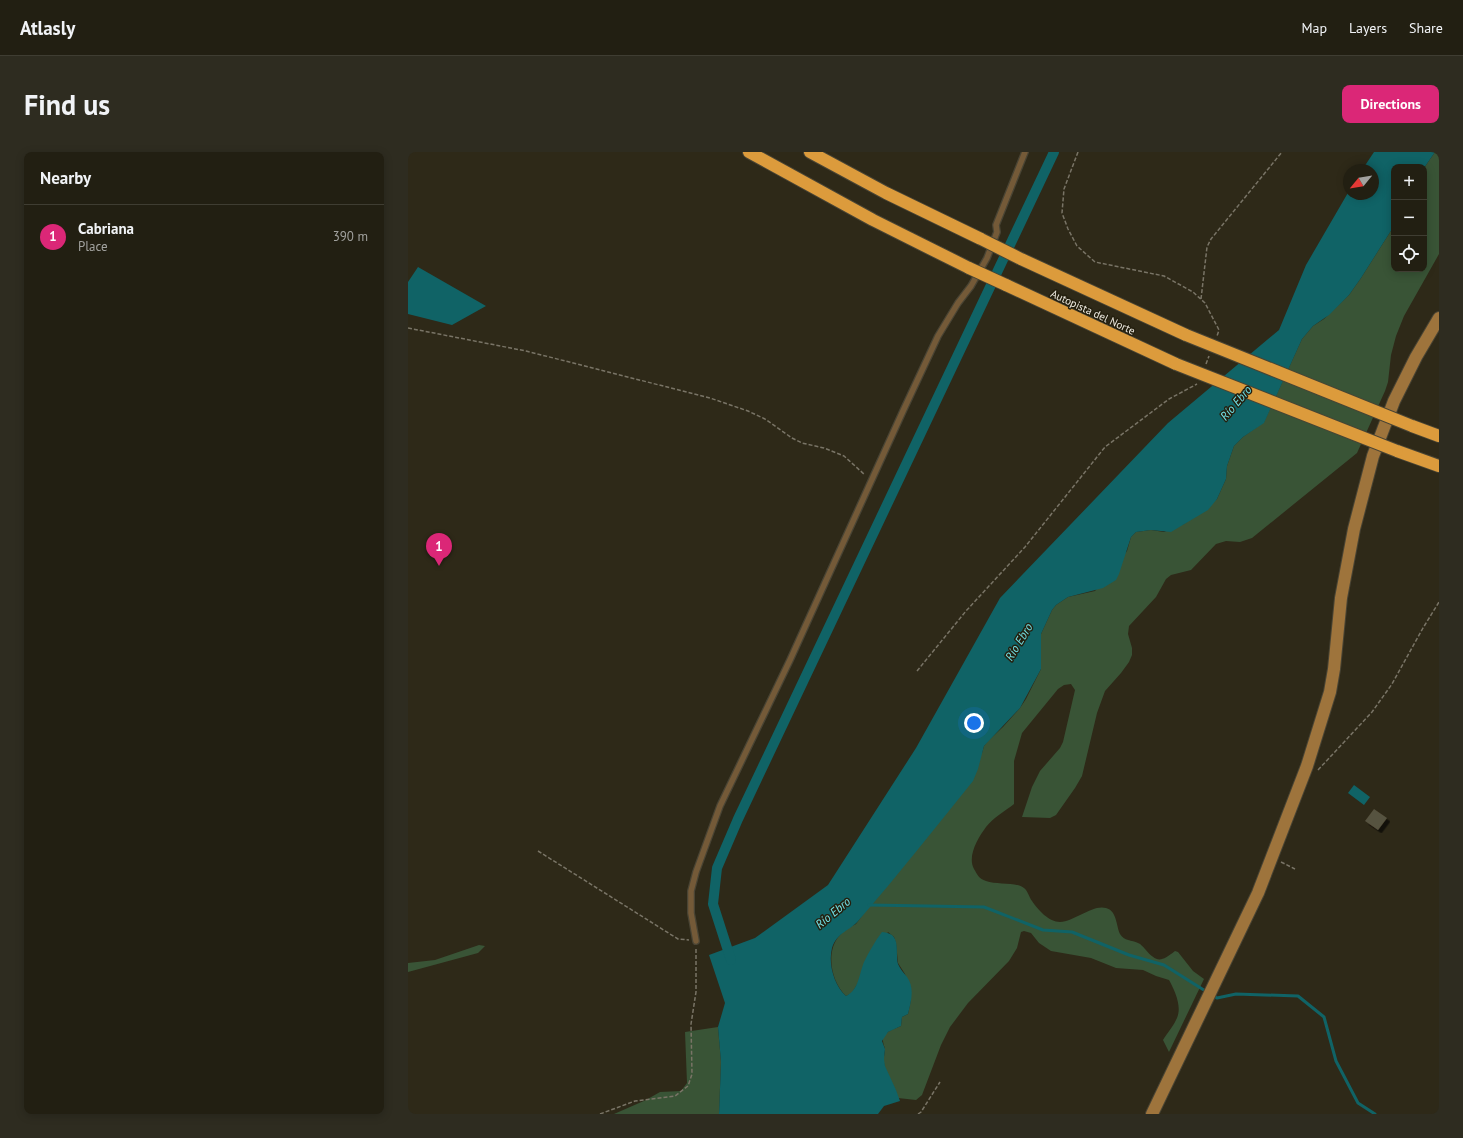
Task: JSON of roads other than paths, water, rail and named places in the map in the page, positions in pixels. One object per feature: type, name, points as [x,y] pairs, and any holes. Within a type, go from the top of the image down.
[{"type":"highway","name":"Autopista del Norte","points":[[750,152],[873,220],[969,268],[1176,364],[1397,451],[1439,466]]},
{"type":"highway","name":"Autopista del Norte","points":[[810,152],[886,193],[1021,259],[1186,335],[1439,436]]},
{"type":"street","points":[[1152,1114],[1258,893],[1304,776],[1330,692],[1341,598],[1354,529],[1373,456],[1394,401],[1416,357],[1439,318]]},
{"type":"lane","points":[[696,941],[691,912],[691,891],[696,872],[720,806],[793,653],[938,336],[958,303],[971,286],[987,258],[997,232],[996,226],[1025,152]]},
{"type":"water","name":"Río Ebro","points":[[1374,152],[1435,152],[1427,164],[1391,164],[1391,231],[1349,295],[1329,315],[1313,326],[1302,339],[1264,423],[1243,437],[1234,446],[1227,466],[1226,479],[1217,499],[1208,510],[1171,532],[1151,530],[1136,532],[1131,537],[1116,580],[1103,588],[1068,597],[1056,605],[1052,610],[1041,634],[1041,669],[1020,708],[984,746],[973,781],[859,920],[840,935],[834,943],[831,954],[833,974],[838,986],[846,996],[854,990],[864,962],[882,932],[888,933],[895,939],[898,964],[911,986],[911,1000],[908,1014],[902,1017],[901,1026],[888,1032],[882,1041],[885,1049],[885,1066],[900,1101],[884,1106],[878,1114],[719,1114],[721,1062],[718,1027],[725,1003],[709,955],[755,938],[828,885],[916,748],[1000,598],[1168,423],[1279,330],[1306,265],[1344,200],[1379,200],[1379,164],[1366,164]]},
{"type":"water","points":[[418,267],[486,306],[452,325],[408,314],[408,282]]},
{"type":"water","points":[[1354,785],[1370,797],[1364,805],[1348,793]]},
{"type":"waterway","points":[[731,960],[713,904],[717,868],[738,819],[1054,152]]},
{"type":"waterway","points":[[869,905],[984,907],[1043,930],[1072,932],[1129,955],[1164,965],[1207,992]]},
{"type":"waterway","points":[[1212,995],[1217,998],[1236,994],[1298,996],[1324,1017],[1336,1061],[1358,1103],[1375,1114]]},
{"type":"place","name":"Cabriana","points":[[439,566]]}]
